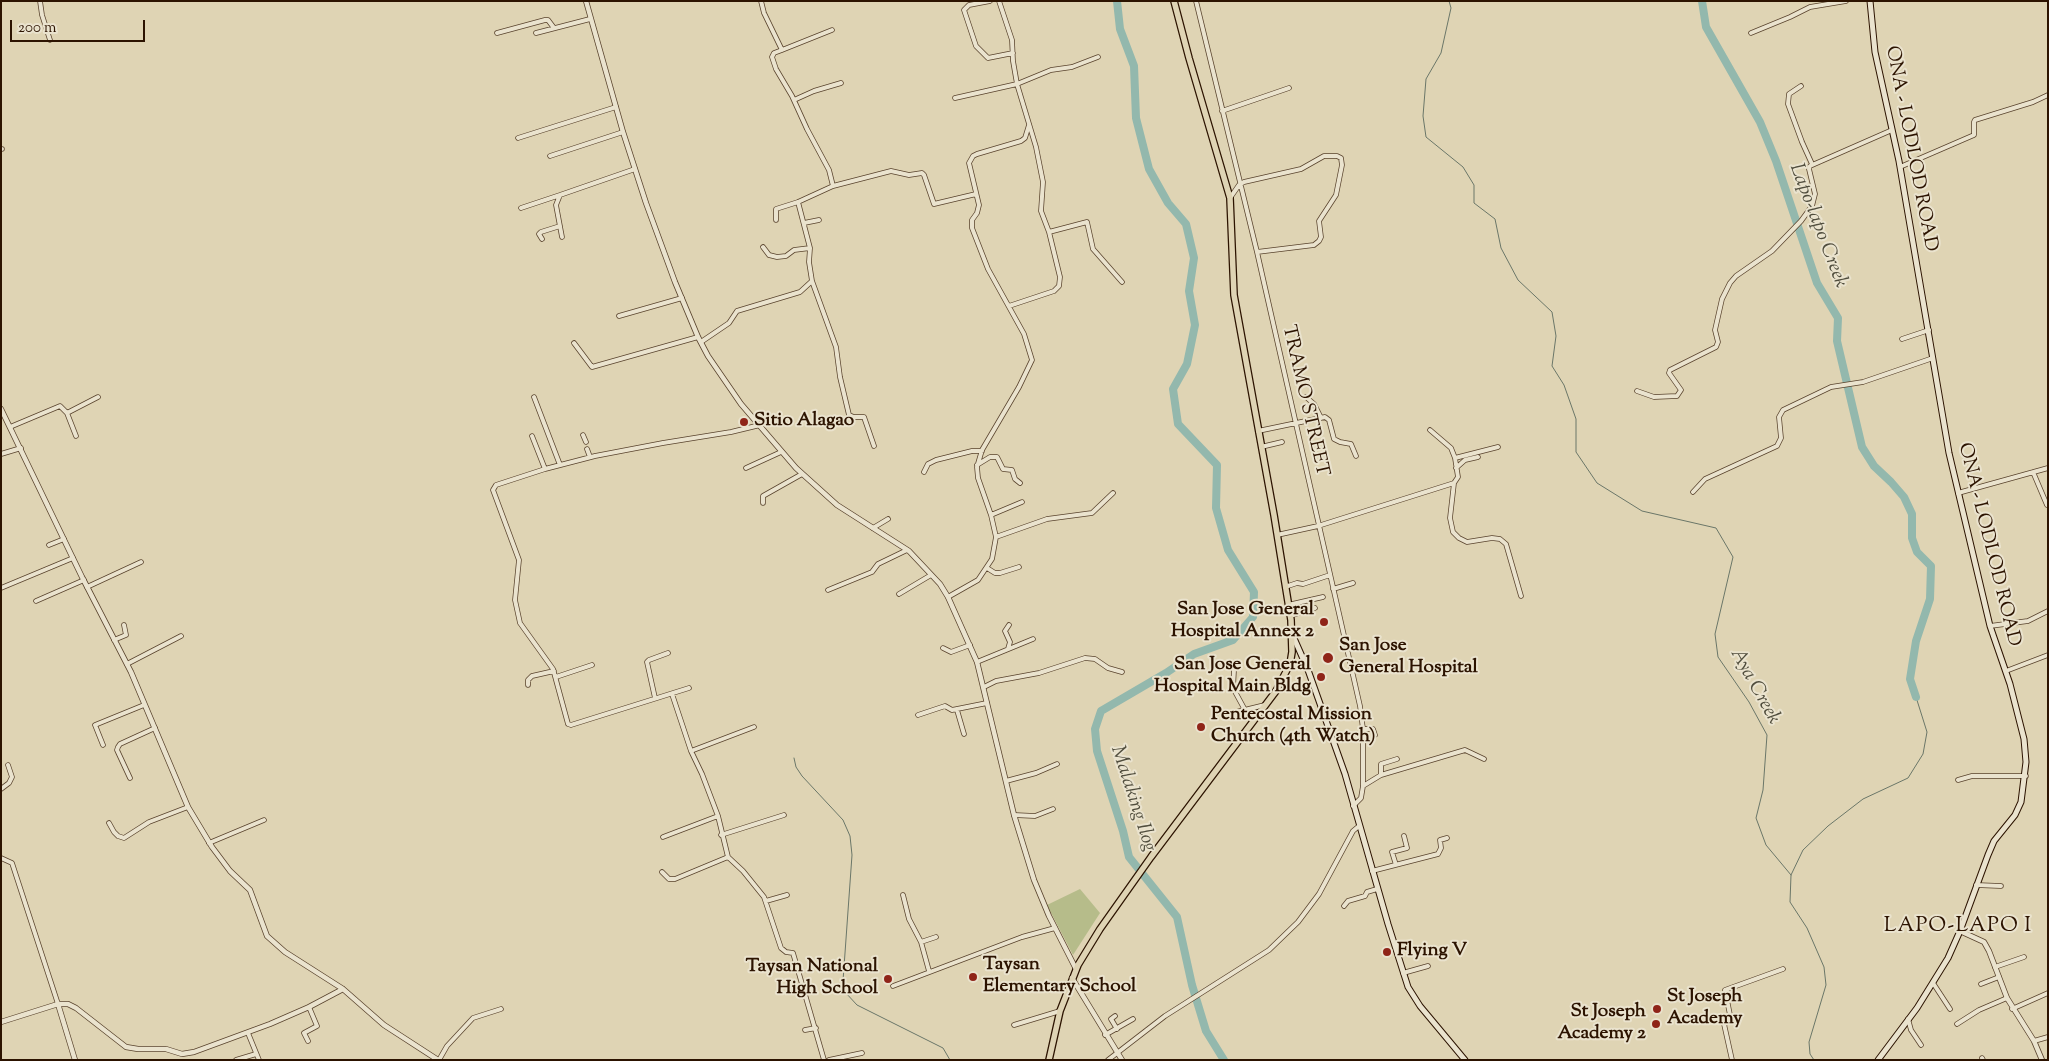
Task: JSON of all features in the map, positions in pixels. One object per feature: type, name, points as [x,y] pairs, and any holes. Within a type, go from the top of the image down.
[{"type":"highway","points":[[1048,1060],[1060,1011],[1072,978],[1100,929],[1151,857],[1265,705],[1282,681],[1290,664],[1293,636],[1290,616],[1233,286],[1230,198],[1174,1]]},
{"type":"main road","name":"ONA - LODLOD ROAD","points":[[1870,1],[1875,52],[1900,167],[1929,330],[1942,419],[1990,626],[2006,671],[2025,747],[2026,776],[2015,814],[1994,841],[1960,931],[1933,983],[1878,1060]]},
{"type":"main road","points":[[1293,636],[1332,733],[1372,871],[1411,994],[1465,1060]]},
{"type":"street","points":[[40,1],[42,15],[50,40]]},
{"type":"street","points":[[586,1],[623,132],[646,203],[701,342],[741,404],[802,474],[837,505],[907,550],[931,575],[948,597],[977,662],[1014,815],[1034,880],[1076,969]]},
{"type":"street","points":[[761,1],[764,13],[782,50]]},
{"type":"street","points":[[990,1],[970,5],[964,10],[976,46],[988,58],[1013,53]]},
{"type":"street","points":[[999,1],[1012,40],[1017,84],[1043,182],[1041,211],[1049,232],[1060,277],[1059,286],[1054,291],[1009,306]]},
{"type":"street","name":"TRAMO STREET","points":[[1196,1],[1296,423],[1360,706],[1363,729],[1363,786],[1361,798],[1353,806]]},
{"type":"street","points":[[1751,33],[1810,7],[1846,1]]},
{"type":"street","points":[[536,33],[590,19]]},
{"type":"street","points":[[497,33],[545,20],[548,20],[554,28]]},
{"type":"street","points":[[832,30],[774,53],[772,57],[776,69],[794,100],[829,170],[833,186]]},
{"type":"street","points":[[955,98],[1017,84],[1051,70],[1072,67],[1098,57]]},
{"type":"street","points":[[794,100],[814,91],[841,83]]},
{"type":"street","points":[[1801,86],[1789,94],[1788,104],[1812,164]]},
{"type":"street","points":[[1222,111],[1289,88]]},
{"type":"street","points":[[1900,167],[1974,135],[1974,122],[1976,120],[2033,102],[2048,95]]},
{"type":"street","points":[[518,138],[616,107]]},
{"type":"street","points":[[948,597],[978,580],[988,568],[995,549],[996,537],[991,515],[978,478],[977,464],[982,451],[1019,387],[1032,360],[1030,348],[988,269],[972,228],[972,220],[978,209],[969,166],[970,159],[977,154],[1021,141],[1025,138],[1029,125]]},
{"type":"street","points":[[1637,391],[1654,397],[1677,396],[1680,390],[1669,373],[1670,370],[1716,347],[1718,342],[1715,330],[1722,300],[1730,283],[1736,276],[1772,251],[1802,221],[1812,206],[1814,199],[1809,169],[1812,164],[1892,130]]},
{"type":"street","points":[[550,156],[623,132]]},
{"type":"street","points":[[1230,198],[1239,184],[1301,169],[1324,156],[1337,156],[1340,158],[1342,165],[1336,195],[1319,221],[1321,237],[1319,242],[1314,245],[1256,252]]},
{"type":"street","points":[[521,208],[635,169]]},
{"type":"street","points":[[776,220],[776,210],[791,203],[798,202],[833,186],[890,171],[909,175],[922,173],[934,204],[976,194]]},
{"type":"street","points":[[560,195],[556,205],[562,237]]},
{"type":"street","points":[[798,202],[810,248],[809,262],[812,281],[836,347],[840,377],[849,414],[854,417],[864,417],[874,446]]},
{"type":"street","points":[[804,223],[819,220]]},
{"type":"street","points":[[1049,232],[1087,222],[1093,249],[1122,282]]},
{"type":"street","points":[[542,239],[541,232],[560,226]]},
{"type":"street","points":[[763,247],[772,257],[786,256],[794,250],[810,248]]},
{"type":"street","points":[[701,342],[729,323],[737,311],[800,292],[812,281]]},
{"type":"street","points":[[619,316],[682,298]]},
{"type":"street","points":[[1902,339],[1929,330]]},
{"type":"street","points":[[574,343],[592,366],[698,337]]},
{"type":"street","points":[[1692,492],[1705,479],[1777,446],[1781,438],[1778,417],[1783,410],[1831,387],[1852,384],[1933,358]]},
{"type":"street","points":[[67,413],[98,397]]},
{"type":"street","points":[[534,397],[560,465]]},
{"type":"street","points":[[1306,397],[1314,404],[1321,418]]},
{"type":"street","points":[[10,426],[62,406],[67,413],[76,436]]},
{"type":"street","points":[[1,409],[87,587],[127,664],[188,807],[209,843],[230,871],[250,890],[267,936],[285,952],[343,989],[384,1025],[438,1060],[446,1046],[473,1018],[501,1009]]},
{"type":"street","points":[[1258,431],[1325,417],[1329,420],[1336,441],[1352,444],[1356,456]]},
{"type":"street","points":[[689,688],[570,725],[567,722],[554,671],[520,623],[514,600],[519,560],[493,490],[496,485],[560,465],[663,443],[731,432],[760,424]]},
{"type":"street","points":[[1430,430],[1451,448],[1455,458],[1458,478],[1454,483],[1450,518],[1453,532],[1467,542],[1492,538],[1500,539],[1506,544],[1521,596]]},
{"type":"street","points":[[583,435],[586,442]]},
{"type":"street","points":[[532,436],[545,469]]},
{"type":"street","points":[[1261,448],[1282,442]]},
{"type":"street","points":[[1455,458],[1498,447]]},
{"type":"street","points":[[1,454],[21,448]]},
{"type":"street","points":[[587,448],[590,458]]},
{"type":"street","points":[[924,472],[928,464],[936,460],[972,451],[982,451]]},
{"type":"street","points":[[746,468],[781,452]]},
{"type":"street","points":[[977,464],[990,457],[996,457],[1003,469],[1011,469],[1015,479],[1020,483]]},
{"type":"street","points":[[1456,468],[1465,460],[1478,457]]},
{"type":"street","points":[[1958,493],[2048,468]]},
{"type":"street","points":[[2033,472],[2046,505]]},
{"type":"street","points":[[763,503],[763,496],[802,474]]},
{"type":"street","points":[[1277,535],[1318,526],[1454,483]]},
{"type":"street","points":[[996,537],[1047,519],[1092,513],[1114,493]]},
{"type":"street","points":[[991,515],[1022,502]]},
{"type":"street","points":[[873,528],[888,519]]},
{"type":"street","points":[[48,545],[64,539]]},
{"type":"street","points":[[828,590],[872,572],[878,564],[907,550]]},
{"type":"street","points":[[1,588],[73,558]]},
{"type":"street","points":[[87,587],[141,562]]},
{"type":"street","points":[[988,568],[995,573],[1000,573],[1018,567]]},
{"type":"street","points":[[898,594],[931,575]]},
{"type":"street","points":[[1284,587],[1297,583],[1303,584],[1330,575]]},
{"type":"street","points":[[36,601],[84,580]]},
{"type":"street","points":[[1333,589],[1353,583]]},
{"type":"street","points":[[1288,605],[1323,597]]},
{"type":"street","points":[[1290,616],[1315,608]]},
{"type":"street","points":[[1990,626],[2028,621],[2048,611]]},
{"type":"street","points":[[114,640],[126,636],[127,633],[124,625]]},
{"type":"street","points":[[1008,625],[1005,631],[1010,642],[1008,649]]},
{"type":"street","points":[[127,664],[181,636]]},
{"type":"street","points":[[977,662],[1033,639]]},
{"type":"street","points":[[943,648],[952,652],[970,645]]},
{"type":"street","points":[[655,698],[647,662],[668,653]]},
{"type":"street","points":[[2006,671],[2048,655]]},
{"type":"street","points":[[984,687],[996,681],[1039,673],[1085,658],[1095,659],[1108,668],[1122,672]]},
{"type":"street","points":[[556,677],[592,665]]},
{"type":"street","points":[[1234,670],[1233,688],[1245,710]]},
{"type":"street","points":[[528,685],[528,680],[532,676],[554,671]]},
{"type":"street","points":[[672,694],[690,751],[702,774],[718,816],[721,835],[728,857],[754,884],[766,901],[781,948],[793,953],[824,1060]]},
{"type":"street","points":[[918,715],[945,706],[951,710],[956,710],[987,703]]},
{"type":"street","points":[[103,745],[95,725],[144,705]]},
{"type":"street","points":[[1218,709],[1223,715],[1265,705]]},
{"type":"street","points":[[956,710],[964,734]]},
{"type":"street","points":[[690,751],[754,727]]},
{"type":"street","points":[[130,778],[117,750],[118,747],[120,744],[155,728]]},
{"type":"street","points":[[1363,729],[1374,729],[1375,736]]},
{"type":"street","points":[[1363,786],[1381,775],[1464,750],[1484,758]]},
{"type":"street","points":[[1381,775],[1380,764],[1396,759]]},
{"type":"street","points":[[1006,781],[1036,773],[1057,764]]},
{"type":"street","points":[[1,789],[9,783],[12,777],[8,765]]},
{"type":"street","points":[[1958,780],[1972,776],[2026,776]]},
{"type":"street","points":[[109,823],[118,836],[124,838],[149,822],[188,807]]},
{"type":"street","points":[[1014,815],[1035,816],[1053,809]]},
{"type":"street","points":[[721,835],[784,815]]},
{"type":"street","points":[[663,837],[718,816]]},
{"type":"street","points":[[209,843],[264,820]]},
{"type":"street","points":[[1108,1060],[1116,1052],[1176,1009],[1269,950],[1298,922],[1319,894],[1353,831],[1359,826]]},
{"type":"street","points":[[1396,865],[1392,852],[1407,848],[1404,836]]},
{"type":"street","points":[[1372,871],[1438,854],[1441,848],[1440,840],[1447,838]]},
{"type":"street","points":[[662,872],[669,879],[675,879],[728,857]]},
{"type":"street","points":[[1,858],[12,863],[75,1060]]},
{"type":"street","points":[[1976,885],[2001,886]]},
{"type":"street","points":[[1344,906],[1348,901],[1365,896],[1367,892],[1378,889]]},
{"type":"street","points":[[766,901],[787,895]]},
{"type":"street","points":[[903,895],[909,919],[921,942],[929,971]]},
{"type":"street","points":[[902,921],[909,919]]},
{"type":"street","points":[[893,986],[1022,937],[1055,928]]},
{"type":"street","points":[[1960,931],[1984,942],[2006,998],[2034,1041],[2042,1060]]},
{"type":"street","points":[[921,942],[936,937]]},
{"type":"street","points":[[1995,967],[2024,956]]},
{"type":"street","points":[[1403,972],[1428,966]]},
{"type":"street","points":[[1732,1060],[1724,1024],[1730,1020],[1725,990],[1783,969]]},
{"type":"street","points":[[1981,984],[1999,977]]},
{"type":"street","points":[[1072,978],[1122,1060]]},
{"type":"street","points":[[1933,983],[1950,1008]]},
{"type":"street","points":[[1,1022],[58,1004],[68,1004],[76,1008],[126,1047],[138,1050],[166,1049],[182,1054],[194,1052],[248,1033],[309,1007],[343,989]]},
{"type":"street","points":[[2012,1009],[2048,993]]},
{"type":"street","points":[[1957,1024],[1979,1010],[2006,998]]},
{"type":"street","points":[[308,1041],[304,1033],[317,1026],[309,1007]]},
{"type":"street","points":[[1014,1025],[1060,1011]]},
{"type":"street","points":[[1115,1016],[1111,1018],[1117,1029]]},
{"type":"street","points":[[1106,1035],[1133,1019]]},
{"type":"street","points":[[1908,1019],[1921,1045]]},
{"type":"street","points":[[805,1030],[816,1028]]},
{"type":"street","points":[[248,1033],[258,1060]]},
{"type":"street","points":[[2034,1041],[2048,1037]]},
{"type":"street","points":[[829,1060],[862,1053]]},
{"type":"street","points":[[236,1060],[256,1054]]},
{"type":"green space","points":[[1080,889],[1100,913],[1073,955],[1047,905]]},
{"type":"waterway","name":"Malaking Ilog","points":[[1117,1],[1120,29],[1134,66],[1136,118],[1149,169],[1168,203],[1186,224],[1194,258],[1189,291],[1195,325],[1187,364],[1173,389],[1178,424],[1217,465],[1216,508],[1228,550],[1254,592],[1253,617],[1233,640],[1194,654],[1166,673],[1101,711],[1095,729],[1097,751],[1123,831],[1129,857],[1177,917],[1192,985],[1206,1031],[1224,1060]]},
{"type":"waterway","name":"Aya Creek","points":[[1449,1],[1451,8],[1441,53],[1426,79],[1423,116],[1426,137],[1463,167],[1474,185],[1474,203],[1495,219],[1501,248],[1518,280],[1552,312],[1556,336],[1552,366],[1564,385],[1576,419],[1576,452],[1597,483],[1642,511],[1716,528],[1733,557],[1715,634],[1718,657],[1749,702],[1767,735],[1763,790],[1756,818],[1766,845],[1791,875]]},
{"type":"waterway","name":"Lapo-lapo Creek","points":[[1702,1],[1706,27],[1760,122],[1776,161],[1817,283],[1838,318],[1837,341],[1862,447],[1874,466],[1904,497],[1912,514],[1912,538],[1917,552],[1931,566],[1930,599],[1916,641],[1910,679],[1916,697]]},
{"type":"waterway","name":"Lapo-lapo Creek","points":[[1814,1060],[1810,1054],[1809,1042],[1826,985],[1824,967],[1807,928],[1790,902],[1791,875],[1803,850],[1828,826],[1863,799],[1908,778],[1923,754],[1927,732],[1916,697]]},
{"type":"waterway","points":[[794,758],[796,767],[802,776],[843,820],[850,836],[852,855],[843,981],[845,992],[857,1005],[943,1048],[950,1060]]},
{"type":"place","name":"Sitio Alagao","points":[[744,422]]},
{"type":"place","name":"San Jose General Hospital Annex 2","points":[[1324,622]]},
{"type":"place","name":"San Jose General Hospital","points":[[1328,658]]},
{"type":"place","name":"San Jose General Hospital Main Bldg","points":[[1321,677]]},
{"type":"place","name":"Pentecostal Mission Church (4th Watch)","points":[[1201,727]]},
{"type":"place","name":"Flying V","points":[[1387,952]]},
{"type":"place","name":"Taysan Elementary School","points":[[973,977]]},
{"type":"place","name":"Taysan National High School","points":[[888,979]]},
{"type":"place","name":"St Joseph Academy","points":[[1657,1009]]},
{"type":"place","name":"St Joseph Academy 2","points":[[1656,1024]]},
{"type":"district","name":"LAPO-LAPO I","points":[[1958,927]]}]
